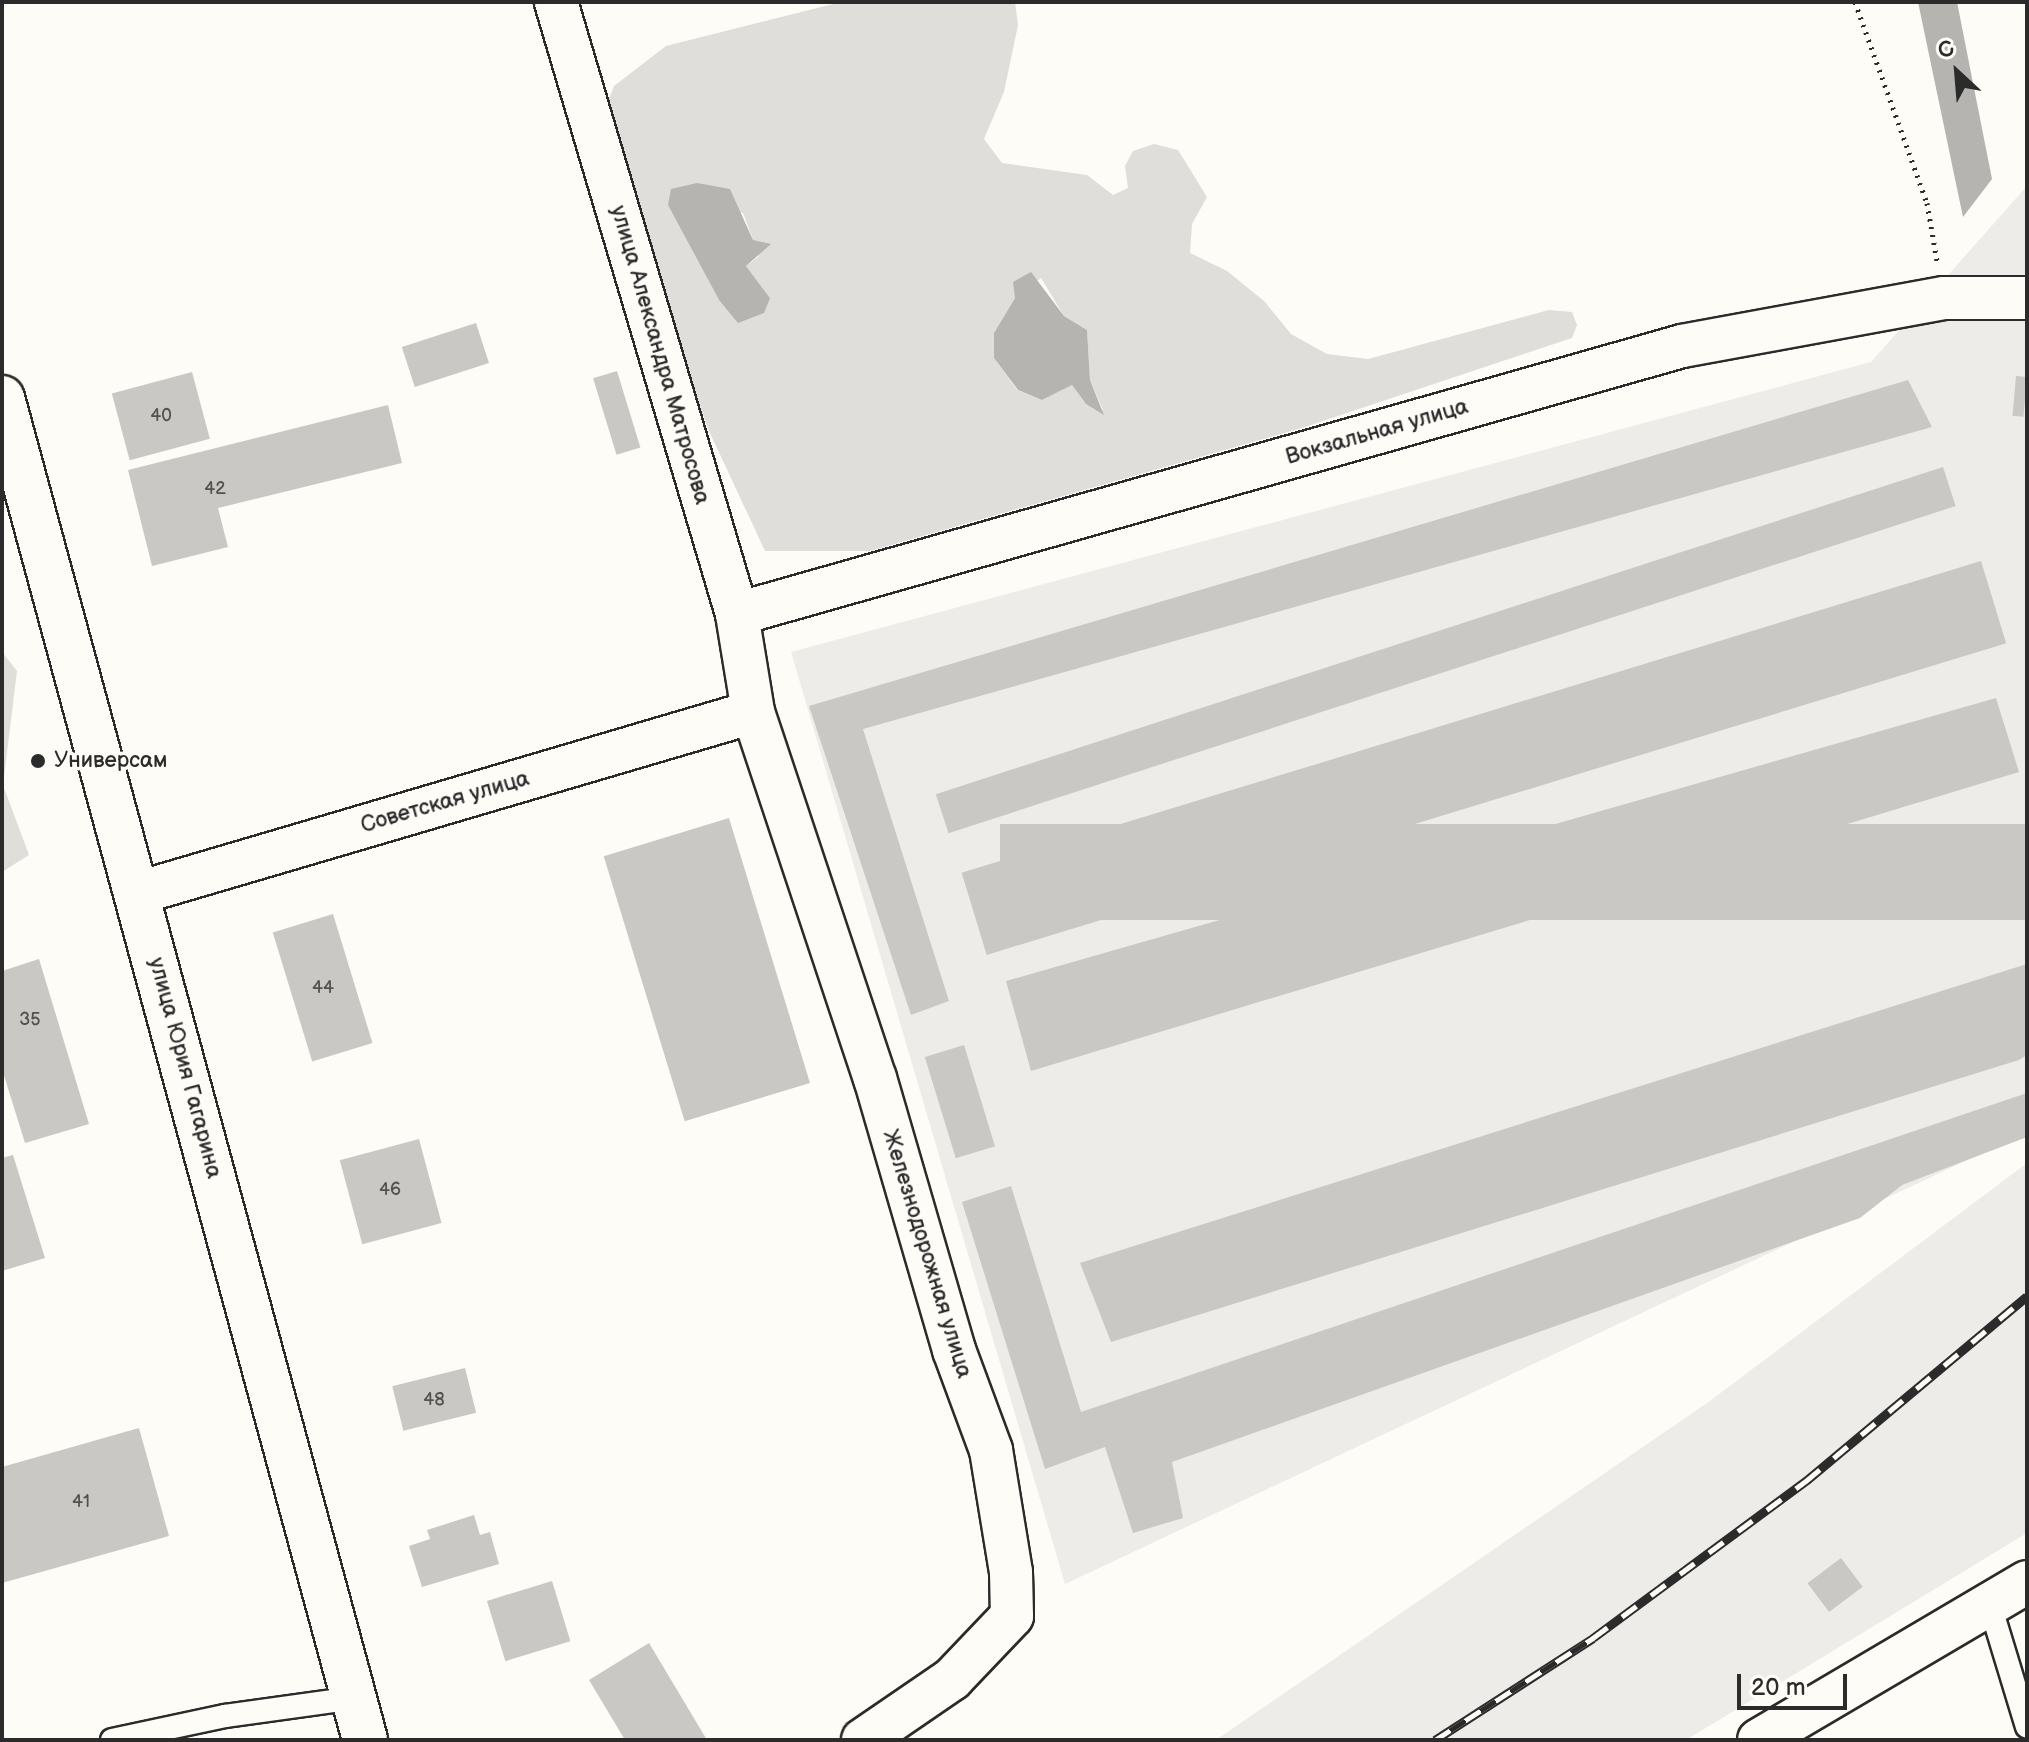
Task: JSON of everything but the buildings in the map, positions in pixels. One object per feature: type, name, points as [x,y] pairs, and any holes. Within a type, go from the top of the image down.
[{"type":"street","name":"улица Александра Матросова","points":[[556,2],[737,614],[753,712]]},
{"type":"street","name":"Вокзальная улица","points":[[737,614],[1682,346],[1944,298],[2027,298]]},
{"type":"street","name":"улица Юрия Гагарина","points":[[2,398],[365,1740]]},
{"type":"street","name":"Советская улица","points":[[138,893],[753,712]]},
{"type":"street","name":"Железнодорожная улица","points":[[753,712],[875,1078],[954,1350],[991,1450],[1011,1572],[1012,1616],[952,1679],[863,1740]]},
{"type":"street","points":[[1759,1740],[2027,1582]]},
{"type":"lane","points":[[1990,1605],[2027,1727]]},
{"type":"lane","points":[[112,1740],[225,1716],[355,1698]]},
{"type":"path","points":[[1855,2],[1927,203],[1944,298]]},
{"type":"shaded area","points":[[841,2],[1015,2],[1018,25],[1004,92],[984,139],[1002,163],[1087,175],[1113,195],[1128,188],[1125,166],[1133,151],[1154,144],[1178,150],[1207,197],[1192,224],[1190,253],[1227,271],[1264,301],[1291,334],[1327,354],[1368,359],[1549,310],[1572,312],[1577,325],[1572,338],[1302,428],[870,551],[765,551],[709,431],[656,285],[608,101],[614,86],[666,46]],"holes":[[[668,204],[743,213],[759,256],[746,266],[770,298],[719,300]],[[1041,278],[1064,316],[1087,330],[1090,380],[1103,410],[1086,404],[1072,385],[1042,400],[1017,390],[994,358],[994,333],[1015,298]]]},
{"type":"shaded area","points":[[1918,2],[1957,2],[1992,179],[1963,217]]},
{"type":"shaded area","points":[[697,183],[730,189],[753,240],[771,244],[746,266],[770,298],[764,313],[738,323],[719,300],[668,205],[671,189]]},
{"type":"shaded area","points":[[2027,186],[2027,1132],[1065,1584],[791,652],[1871,362]]},
{"type":"shaded area","points":[[1031,272],[1064,316],[1087,330],[1090,380],[1104,415],[1086,404],[1072,385],[1042,400],[1018,390],[994,358],[994,333],[1015,298],[1013,282]]},
{"type":"shaded area","points":[[2,652],[17,671],[3,785],[29,855],[2,872]]},
{"type":"shaded area","points":[[2027,1163],[2027,1533],[1686,1740],[1216,1740],[1707,1403]]},
{"type":"railway","points":[[1435,1740],[1593,1638],[1806,1481],[2027,1296]]},
{"type":"place","name":"Универсам","points":[[38,761]]}]
